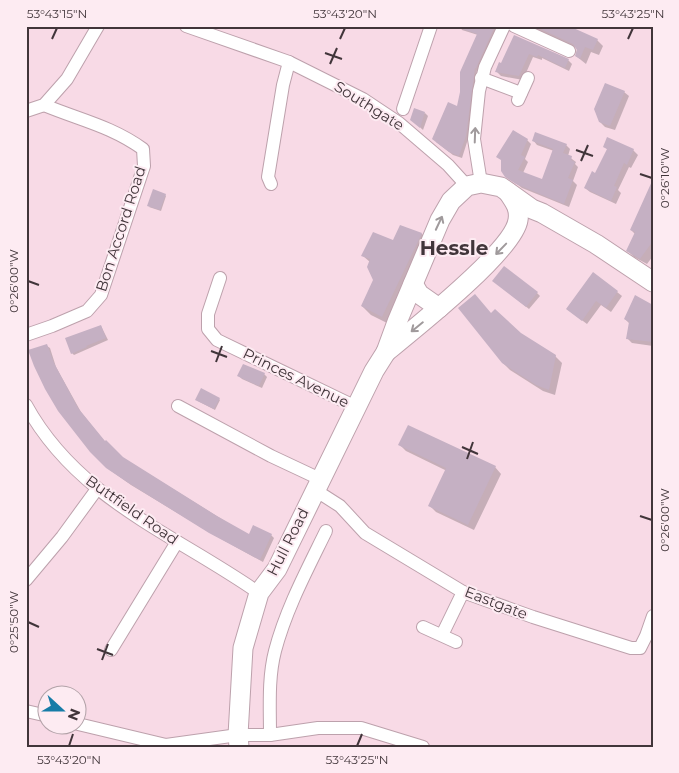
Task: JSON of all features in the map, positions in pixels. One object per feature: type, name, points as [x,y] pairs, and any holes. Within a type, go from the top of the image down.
[{"type":"street","points":[[26,111],[44,105],[67,79],[98,26]]},
{"type":"street","name":"Southgate","points":[[186,26],[290,62],[363,99],[399,123],[448,165],[474,184]]},
{"type":"street","points":[[403,109],[431,26]]},
{"type":"street","points":[[474,184],[474,139],[481,78],[504,26]]},
{"type":"street","points":[[514,26],[569,51]]},
{"type":"street","points":[[271,184],[268,177],[283,85],[290,62]]},
{"type":"street","points":[[481,78],[519,97],[528,78]]},
{"type":"street","name":"Bon Accord Road","points":[[26,335],[87,311],[101,294],[144,166],[143,149],[132,141],[107,128],[44,105]]},
{"type":"street","points":[[386,352],[440,220],[451,201],[474,184],[501,187],[508,191],[525,215]]},
{"type":"street","points":[[386,352],[440,308],[507,242],[525,215],[542,213],[596,244],[653,282]]},
{"type":"street","name":"Princes Avenue","points":[[220,278],[208,314],[208,329],[216,340],[356,407]]},
{"type":"street","points":[[413,284],[419,294],[440,308]]},
{"type":"street","name":"Hull Road","points":[[238,741],[243,648],[260,593],[277,569],[374,371],[386,352]]},
{"type":"street","name":"Buttfield Road","points":[[26,405],[39,427],[60,453],[97,489],[177,542],[260,593]]},
{"type":"street","name":"Eastgate","points":[[178,406],[271,456],[317,485],[365,533],[463,592],[533,617],[631,648],[640,648],[653,616]]},
{"type":"street","points":[[26,580],[62,537],[97,489]]},
{"type":"street","points":[[270,735],[269,692],[274,653],[286,613],[326,530]]},
{"type":"street","points":[[111,650],[177,542]]},
{"type":"street","points":[[442,635],[463,592]]},
{"type":"street","points":[[423,626],[456,642]]},
{"type":"street","points":[[88,726],[166,745],[238,741],[318,728],[361,728],[422,747]]},
{"type":"building","points":[[460,26],[495,26],[475,68],[466,136],[459,156],[449,152],[432,139],[448,102],[457,106],[460,92],[460,72],[477,34],[460,28]]},
{"type":"building","points":[[534,26],[569,26],[598,39],[593,50],[585,47],[580,59],[575,56],[577,50],[573,44]]},
{"type":"building","points":[[514,35],[569,59],[565,68],[538,55],[537,57],[529,54],[519,76],[495,72]]},
{"type":"building","points":[[605,83],[625,91],[610,126],[599,122],[594,109]]},
{"type":"building","points":[[414,108],[425,112],[420,128],[410,120]]},
{"type":"building","points":[[513,130],[528,139],[521,155],[525,157],[518,170],[542,179],[553,149],[532,141],[535,132],[567,144],[563,153],[572,156],[571,160],[575,162],[568,178],[573,180],[564,204],[516,184],[505,177],[501,171],[501,160],[496,157]]},
{"type":"building","points":[[607,137],[634,149],[627,165],[624,163],[614,186],[617,187],[611,201],[584,188],[592,171],[595,173],[607,149],[603,147]]},
{"type":"building","points":[[653,179],[653,241],[640,259],[626,251],[635,232],[630,230]]},
{"type":"building","points":[[153,189],[166,194],[160,210],[147,206]]},
{"type":"building","points":[[400,225],[422,233],[382,317],[361,306],[373,280],[367,267],[370,259],[361,256],[373,232],[393,240]]},
{"type":"building","points":[[504,266],[538,292],[526,307],[492,281]]},
{"type":"building","points":[[593,272],[618,291],[606,308],[596,301],[582,321],[566,309]]},
{"type":"building","points":[[475,294],[491,313],[495,309],[521,333],[556,355],[549,390],[536,385],[502,363],[458,308]]},
{"type":"building","points":[[635,295],[653,305],[653,342],[626,339],[629,322],[624,319]]},
{"type":"building","points":[[101,325],[106,338],[71,354],[65,338]]},
{"type":"building","points":[[47,344],[54,363],[78,408],[105,441],[123,457],[249,534],[253,525],[272,534],[260,560],[209,533],[127,482],[106,468],[90,452],[58,411],[34,366],[28,350]]},
{"type":"building","points":[[243,364],[265,373],[259,386],[237,376]]},
{"type":"building","points":[[201,388],[220,398],[214,409],[195,400]]},
{"type":"building","points":[[408,425],[496,466],[468,525],[428,506],[446,468],[398,445]]},
{"type":"district","name":"Hessle","points":[[454,248]]}]
